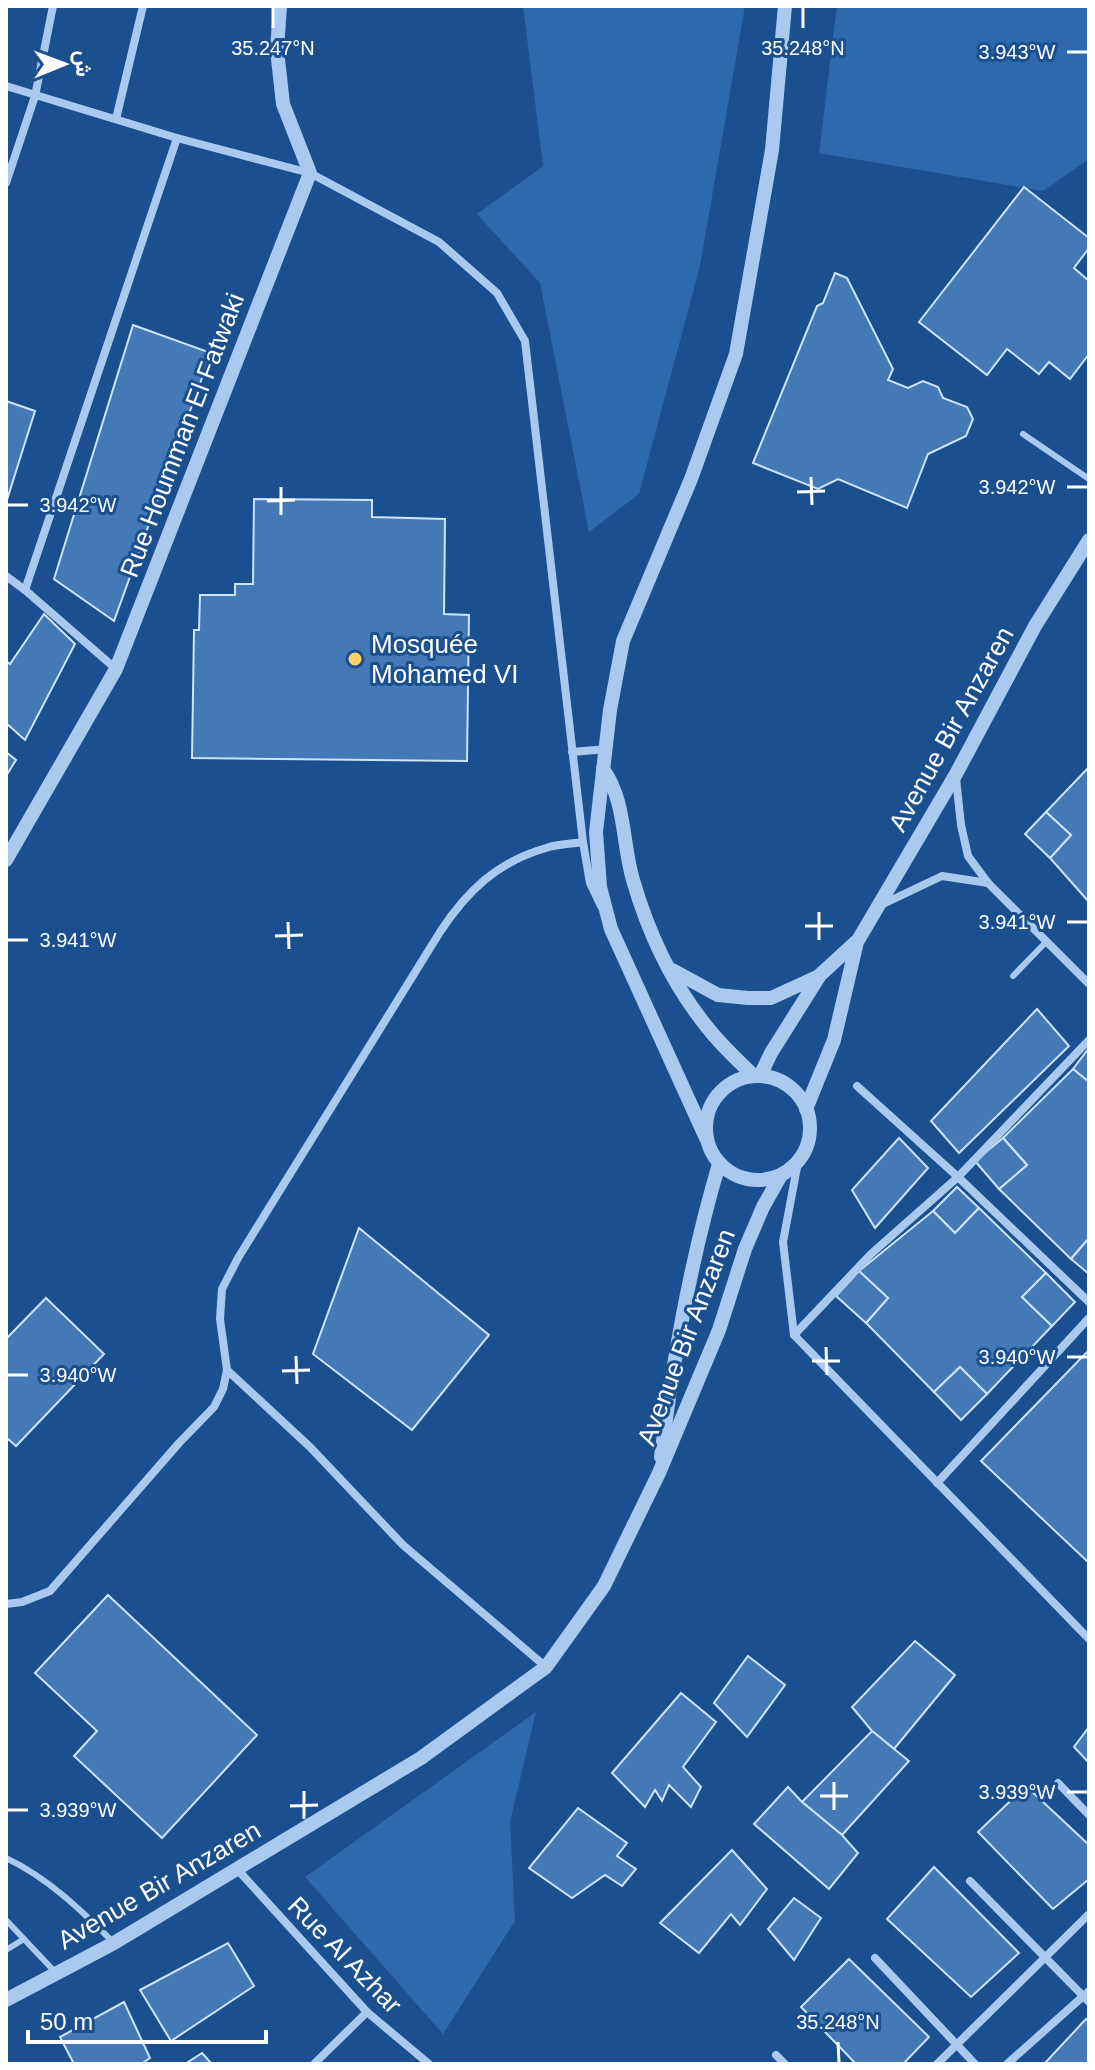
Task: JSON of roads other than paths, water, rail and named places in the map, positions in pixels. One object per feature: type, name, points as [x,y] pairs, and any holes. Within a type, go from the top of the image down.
[{"type":"street","points":[[6,183],[35,96],[53,6]]},
{"type":"street","points":[[116,119],[143,6]]},
{"type":"street","points":[[280,6],[277,50],[283,104],[310,173]]},
{"type":"street","points":[[785,6],[772,150],[736,354],[691,479],[623,641],[613,691],[596,832],[600,887],[617,944],[710,1151],[731,1174],[747,1180],[764,1180],[781,1175],[798,1162]]},
{"type":"street","points":[[6,86],[177,138],[310,173],[439,242],[497,293],[525,341],[583,842],[590,883],[596,900],[607,914]]},
{"type":"street","points":[[25,590],[177,138]]},
{"type":"street","name":"Rue Houmman El Fatwaki","points":[[6,860],[116,669],[310,173]]},
{"type":"street","name":"Avenue Bir Anzaren","points":[[806,1109],[834,1040],[857,942],[956,774],[1035,626],[1089,540]]},
{"type":"street","points":[[6,576],[116,669]]},
{"type":"street","points":[[572,752],[607,749]]},
{"type":"street","points":[[603,769],[618,801],[627,857],[642,909],[670,969],[707,1027],[757,1076]]},
{"type":"street","points":[[956,774],[961,825],[968,856],[988,883],[1089,984]]},
{"type":"street","points":[[6,1604],[22,1602],[50,1591],[214,1407],[223,1389],[227,1370],[220,1319],[222,1289],[246,1245],[459,903],[485,879],[514,860],[547,847],[583,842]]},
{"type":"street","points":[[877,907],[942,876],[988,883]]},
{"type":"street","name":"Avenue Bir Anzaren","points":[[757,1076],[820,975],[857,942]]},
{"type":"street","points":[[670,969],[718,995],[748,998],[771,998],[820,975]]},
{"type":"street","points":[[794,1335],[871,1254],[958,1177],[1089,1040]]},
{"type":"street","points":[[706,1138],[707,1116],[716,1096],[732,1082],[757,1076],[783,1082],[801,1098],[810,1123],[809,1137],[798,1162],[783,1242],[794,1335],[1089,1639]]},
{"type":"street","points":[[857,1086],[1089,1302]]},
{"type":"street","name":"Avenue Bir Anzaren","points":[[659,1473],[671,1373],[703,1220],[719,1164]]},
{"type":"street","name":"Avenue Bir Anzaren","points":[[6,2000],[114,1943],[421,1758],[546,1667],[604,1586],[659,1473],[719,1330],[745,1249],[781,1175]]},
{"type":"street","points":[[937,1483],[1089,1318]]},
{"type":"street","points":[[227,1370],[310,1447],[403,1545],[546,1667]]},
{"type":"street","points":[[1058,1783],[1089,1815]]},
{"type":"street","name":"Rue Al Azhar","points":[[236,1868],[367,2012],[429,2064]]},
{"type":"street","points":[[970,1881],[1087,1997],[1007,2064]]},
{"type":"street","points":[[937,2064],[1089,1914]]},
{"type":"street","points":[[875,1958],[975,2064]]},
{"type":"street","points":[[314,2064],[367,2012]]},
{"type":"street","points":[[776,2055],[785,2064]]},
{"type":"lane","points":[[1023,434],[1089,479]]},
{"type":"lane","points":[[1013,976],[1047,941]]},
{"type":"lane","points":[[6,1858],[51,1885],[84,1912],[114,1943]]},
{"type":"lane","points":[[6,1920],[56,1973]]},
{"type":"lane","points":[[6,1950],[24,1939]]},
{"type":"place","name":"Mosquée Mohamed VI","points":[[355,659]]}]
